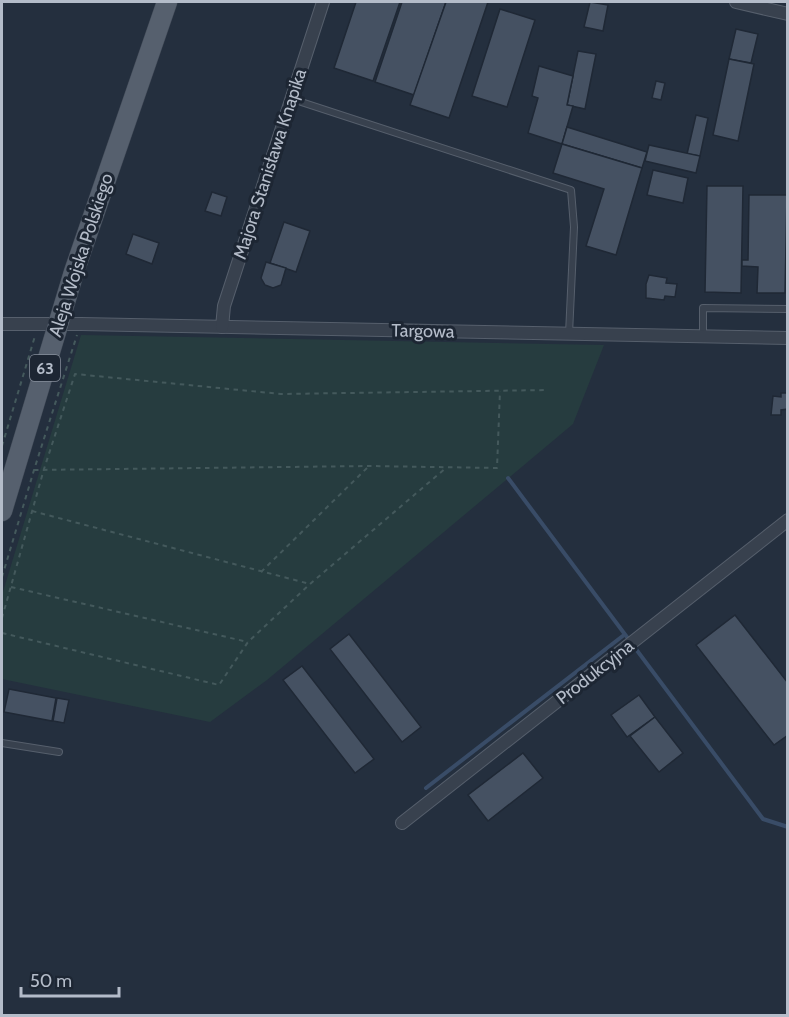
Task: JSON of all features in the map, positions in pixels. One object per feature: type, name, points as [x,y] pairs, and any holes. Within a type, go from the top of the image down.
[{"type":"main road","name":"Aleja Wojska Polskiego","points":[[2,511],[74,272],[167,2]]},
{"type":"street","name":"Majora Stanisława Knapika","points":[[222,327],[224,306],[323,2]]},
{"type":"street","points":[[736,2],[788,14]]},
{"type":"street","name":"Targowa","points":[[2,324],[788,338]]},
{"type":"street","name":"Produkcyjna","points":[[402,823],[788,520]]},
{"type":"lane","points":[[292,99],[571,190],[574,227],[569,334]]},
{"type":"lane","points":[[703,336],[703,308],[788,309]]},
{"type":"lane","points":[[2,743],[59,752]]},
{"type":"path","points":[[2,578],[81,324]]},
{"type":"path","points":[[2,618],[44,469],[75,374],[281,394],[548,390]]},
{"type":"path","points":[[34,470],[369,466],[496,468],[500,390]]},
{"type":"path","points":[[261,572],[369,466]]},
{"type":"path","points":[[2,633],[219,685],[248,642],[310,584],[447,466]]},
{"type":"path","points":[[32,511],[310,584]]},
{"type":"path","points":[[11,587],[248,642]]},
{"type":"green space","points":[[81,335],[604,345],[573,424],[267,680],[210,722],[2,679],[2,595]]},
{"type":"building","points":[[356,2],[400,2],[373,81],[334,68]]},
{"type":"building","points":[[402,2],[446,2],[414,95],[375,82]]},
{"type":"building","points":[[446,2],[488,2],[449,118],[410,105]]},
{"type":"building","points":[[590,2],[608,5],[603,31],[584,27]]},
{"type":"building","points":[[500,9],[535,20],[507,107],[472,96]]},
{"type":"building","points":[[736,29],[758,34],[751,63],[729,59]]},
{"type":"building","points":[[578,51],[596,54],[585,109],[567,105]]},
{"type":"building","points":[[729,59],[754,64],[738,141],[713,135]]},
{"type":"building","points":[[539,66],[573,76],[567,105],[573,106],[562,144],[528,133],[538,98],[532,96]]},
{"type":"building","points":[[656,81],[665,83],[661,100],[652,98]]},
{"type":"building","points":[[696,115],[708,118],[700,156],[687,154]]},
{"type":"building","points":[[567,127],[647,152],[642,168],[562,144]]},
{"type":"building","points":[[562,144],[642,168],[616,255],[586,246],[604,189],[553,173]]},
{"type":"building","points":[[649,145],[700,156],[696,173],[645,161]]},
{"type":"building","points":[[653,170],[688,178],[683,203],[647,195]]},
{"type":"building","points":[[707,186],[743,186],[741,293],[705,292]]},
{"type":"building","points":[[212,192],[227,197],[221,216],[205,211]]},
{"type":"building","points":[[749,195],[787,195],[785,293],[757,293],[758,267],[742,266],[742,260],[748,260]]},
{"type":"building","points":[[284,222],[310,231],[296,272],[270,263]]},
{"type":"building","points":[[133,234],[159,243],[152,264],[126,254]]},
{"type":"building","points":[[266,262],[286,268],[281,285],[273,288],[265,285],[261,278]]},
{"type":"building","points":[[649,275],[667,278],[666,283],[677,284],[675,297],[665,296],[664,300],[646,298],[646,284]]},
{"type":"building","points":[[781,393],[788,393],[788,409],[781,410],[781,415],[771,415],[773,396],[781,397]]},
{"type":"building","points":[[735,615],[788,683],[788,735],[774,745],[696,645]]},
{"type":"building","points":[[349,634],[421,727],[402,742],[330,649]]},
{"type":"building","points":[[302,666],[374,759],[355,773],[283,680]]},
{"type":"building","points":[[9,689],[56,698],[52,721],[4,712]]},
{"type":"building","points":[[639,695],[655,717],[627,737],[611,715]]},
{"type":"building","points":[[57,698],[69,700],[64,723],[53,721]]},
{"type":"building","points":[[655,717],[683,753],[659,772],[630,736]]},
{"type":"building","points":[[523,753],[543,778],[488,821],[468,795]]},
{"type":"waterway","points":[[508,478],[763,819],[788,827]]},
{"type":"waterway","points":[[426,788],[624,635]]}]
